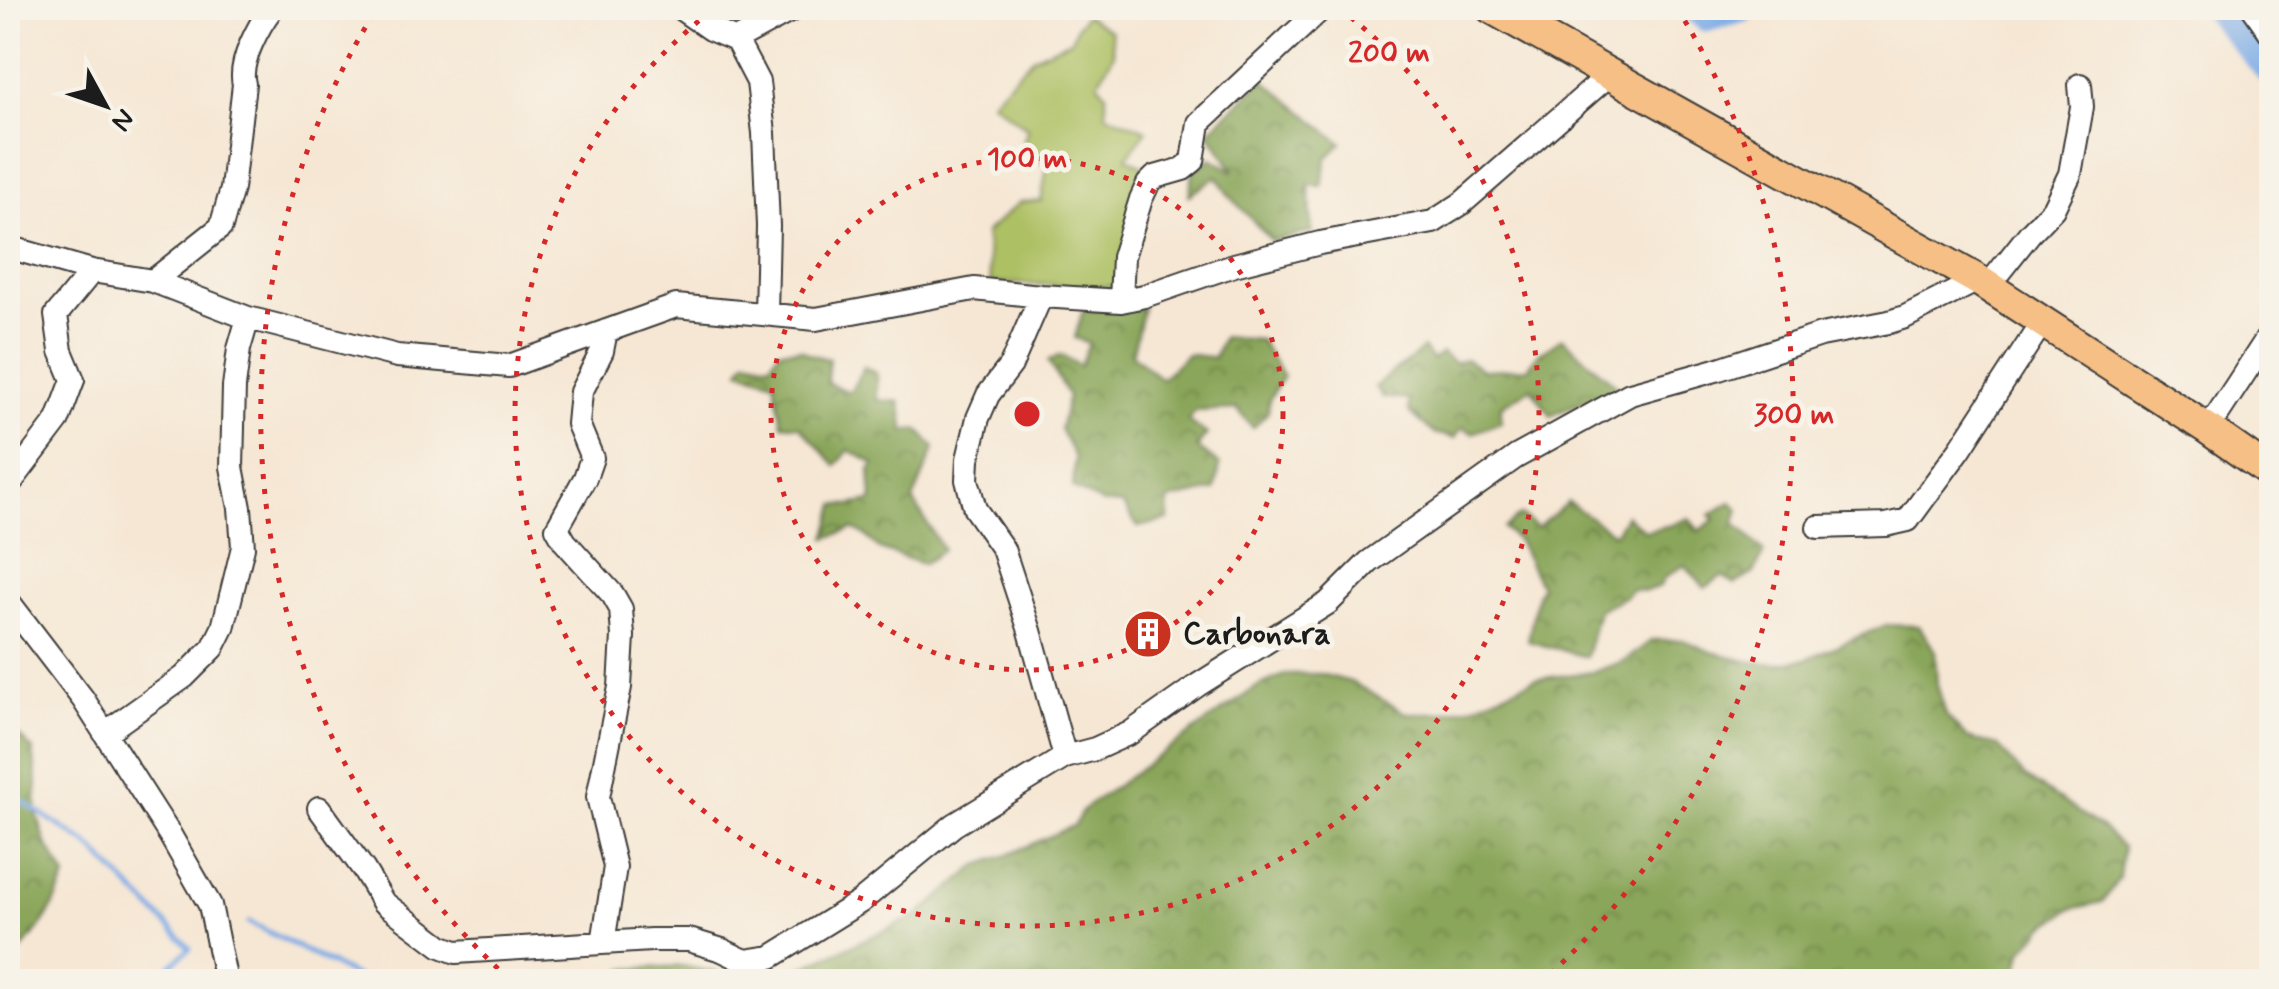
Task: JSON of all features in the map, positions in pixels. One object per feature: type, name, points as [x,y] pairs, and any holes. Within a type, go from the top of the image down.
[{"type":"main road","points":[[1490,8],[1983,283],[2272,474]]},
{"type":"street","points":[[152,281],[221,226],[232,190],[244,84],[241,74],[258,27],[272,8]]},
{"type":"street","points":[[680,8],[710,30],[736,40],[758,82],[768,226],[766,314]]},
{"type":"street","points":[[736,40],[795,8]]},
{"type":"street","points":[[1121,301],[1123,257],[1148,184],[1193,161],[1199,123],[1322,8]]},
{"type":"street","points":[[2253,8],[2272,36]]},
{"type":"street","points":[[8,247],[92,271],[152,281],[248,318],[397,356],[509,366],[676,306],[816,319],[974,289],[1121,301],[1234,264],[1433,222],[1461,204],[1609,75]]},
{"type":"street","points":[[319,808],[383,902],[441,946],[456,952],[689,940],[746,961],[770,957],[860,902],[954,824],[1065,757],[1095,750],[1130,734],[1198,685],[1328,603],[1369,562],[1516,457],[1630,394],[1821,334],[1889,322],[1983,283],[2054,209],[2070,174],[2082,107],[2080,85]]},
{"type":"street","points":[[8,486],[58,420],[72,380],[61,351],[56,315],[92,271]]},
{"type":"street","points":[[1040,296],[1010,364],[983,407],[968,459],[967,480],[975,509],[1003,550],[1065,757]]},
{"type":"street","points":[[106,733],[184,677],[213,648],[224,628],[243,547],[232,468],[234,386],[238,349],[248,318]]},
{"type":"street","points":[[1818,526],[1886,525],[1908,520],[1960,449],[2043,321]]},
{"type":"street","points":[[602,943],[615,866],[598,797],[620,687],[621,610],[557,528],[592,458],[578,424],[582,392],[602,351],[606,331]]},
{"type":"street","points":[[2208,429],[2272,331]]},
{"type":"street","points":[[8,601],[84,699],[170,835],[210,905],[226,982]]},
{"type":"green space","points":[[1086,15],[1111,31],[1114,54],[1098,83],[1106,93],[1106,114],[1147,130],[1127,157],[1148,169],[1114,287],[991,283],[985,233],[1020,202],[1041,201],[1047,167],[1023,142],[1028,129],[991,101],[1033,57],[1071,40]]},
{"type":"green space","points":[[1259,76],[1342,143],[1327,158],[1322,186],[1309,185],[1312,232],[1272,241],[1227,193],[1217,176],[1189,195],[1193,172],[1211,158],[1234,171],[1208,132],[1261,82]]},
{"type":"green space","points":[[1143,308],[1132,355],[1161,379],[1187,354],[1214,358],[1223,337],[1260,340],[1283,376],[1269,400],[1268,412],[1253,428],[1237,409],[1195,411],[1188,421],[1207,434],[1197,447],[1220,465],[1215,490],[1169,500],[1168,520],[1138,527],[1123,505],[1102,503],[1073,488],[1075,458],[1060,429],[1068,396],[1048,361],[1061,355],[1080,366],[1089,343],[1075,338],[1083,310]]},
{"type":"green space","points":[[1562,338],[1618,387],[1551,416],[1531,388],[1501,406],[1501,422],[1473,433],[1462,428],[1455,438],[1434,433],[1409,412],[1409,400],[1383,397],[1375,387],[1423,348],[1432,360],[1441,353],[1455,363],[1465,359],[1483,370],[1528,368],[1537,355]]},
{"type":"green space","points":[[801,349],[829,359],[827,383],[850,392],[864,367],[877,374],[877,400],[900,402],[905,431],[917,429],[935,447],[913,500],[943,550],[923,564],[879,549],[853,529],[826,538],[836,505],[872,501],[870,470],[874,464],[849,450],[836,466],[800,426],[782,424],[774,381],[740,370],[747,359],[770,364],[780,350]]},
{"type":"green space","points":[[1568,502],[1614,534],[1626,515],[1645,531],[1689,518],[1699,531],[1715,519],[1710,515],[1731,502],[1739,509],[1735,523],[1764,552],[1754,573],[1735,584],[1722,576],[1705,588],[1685,565],[1665,577],[1660,586],[1646,591],[1631,590],[1598,610],[1586,657],[1528,641],[1541,586],[1518,541],[1504,528],[1521,515],[1537,528]]},
{"type":"green space","points":[[1886,625],[1919,626],[1935,651],[1937,684],[1946,715],[1967,738],[1998,746],[2024,776],[2101,827],[2123,847],[2119,878],[2103,902],[2071,909],[2044,927],[2022,951],[2016,981],[772,981],[917,916],[978,865],[1075,825],[1082,810],[1258,686],[1286,674],[1320,674],[1351,682],[1406,713],[1440,713],[1473,706],[1535,679],[1593,672],[1625,661],[1652,640],[1683,640],[1712,652],[1774,664],[1806,659]]},
{"type":"green space","points":[[8,725],[33,750],[36,812],[46,843],[66,877],[44,922],[8,961]]},
{"type":"green space","points":[[683,966],[756,981],[611,981],[624,969]]},
{"type":"waterway","points":[[1696,8],[1707,17],[1742,8]]},
{"type":"waterway","points":[[2216,8],[2272,72]]},
{"type":"waterway","points":[[8,792],[89,845],[190,948],[153,982]]},
{"type":"waterway","points":[[249,922],[366,982]]},
{"type":"place","name":"Carbonara","points":[[1148,634]]}]
